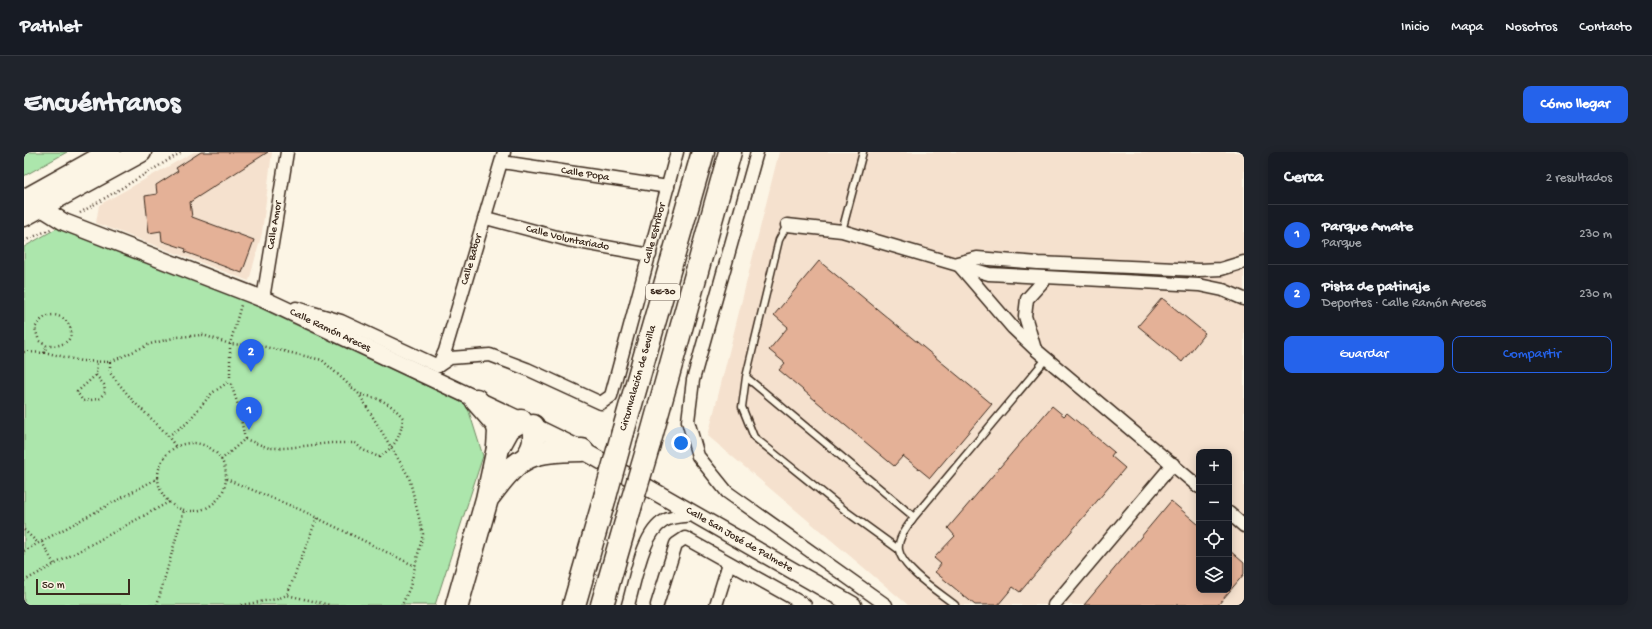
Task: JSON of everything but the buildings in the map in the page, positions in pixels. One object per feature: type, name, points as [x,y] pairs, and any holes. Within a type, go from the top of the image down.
[{"type":"highway","name":"Circunvalación de Sevilla","points":[[574,605],[703,152]]},
{"type":"highway","name":"SE-30","points":[[602,605],[708,238],[730,152]]},
{"type":"highway","points":[[708,238],[734,152]]},
{"type":"highway","points":[[457,605],[487,499],[498,448],[499,431],[497,424],[476,400]]},
{"type":"highway","points":[[487,499],[507,473],[527,457],[534,448],[535,439],[527,423],[509,428],[498,448]]},
{"type":"highway","points":[[527,457],[548,451],[582,450]]},
{"type":"main road","points":[[30,204],[110,152]]},
{"type":"main road","points":[[30,204],[141,152]]},
{"type":"street","name":"Calle Amor","points":[[263,299],[287,152]]},
{"type":"street","name":"Calle Estribor","points":[[438,366],[450,358],[490,355],[600,403],[611,396],[677,152]]},
{"type":"street","points":[[757,152],[692,380],[688,421],[698,456],[727,492],[886,605]]},
{"type":"street","name":"Calle Popa","points":[[503,157],[668,187]]},
{"type":"street","name":"Calle Babor","points":[[438,366],[445,351],[503,157]]},
{"type":"street","name":"Calle Ramón Areces","points":[[30,204],[64,222],[263,299],[527,423],[582,450],[625,475]]},
{"type":"street","name":"Calle Voluntariado","points":[[486,218],[568,240],[650,255]]},
{"type":"street","points":[[787,225],[842,231],[957,263],[989,274],[1046,278],[1199,284],[1223,290],[1244,299]]},
{"type":"street","points":[[957,263],[977,258],[1038,263],[1199,270],[1221,269],[1244,262]]},
{"type":"street","points":[[957,263],[1013,328],[1035,349],[1197,485]]},
{"type":"street","points":[[1035,349],[1028,331],[1025,316],[1027,299],[1046,278]]},
{"type":"street","points":[[263,299],[341,321],[438,366]]},
{"type":"street","points":[[1054,605],[1173,464]]},
{"type":"street","name":"Calle San José de Palmete","points":[[625,475],[853,605]]},
{"type":"street","points":[[628,605],[644,548],[652,531],[665,520],[695,515]]},
{"type":"street","points":[[1232,516],[1244,526]]},
{"type":"street","points":[[657,605],[676,544],[685,538],[804,605]]},
{"type":"street","points":[[716,605],[729,563]]},
{"type":"lane","points":[[842,231],[863,152]]},
{"type":"lane","points":[[787,225],[779,240],[746,377],[742,407],[754,438],[847,512],[898,549],[905,564],[955,605]]},
{"type":"lane","points":[[898,549],[901,537],[914,517],[1046,359]]},
{"type":"lane","points":[[746,377],[914,517]]},
{"type":"path","points":[[78,214],[182,152]]},
{"type":"path","points":[[24,241],[54,228]]},
{"type":"path","points":[[244,291],[230,344],[230,381],[238,405],[245,439]]},
{"type":"path","points":[[60,316],[71,326],[71,334],[58,346],[47,346],[39,341],[35,328],[39,322],[47,317],[60,316]]},
{"type":"path","points":[[24,352],[44,353],[81,361],[110,362],[150,344],[177,337],[203,334],[230,344],[262,346],[322,360],[360,394],[409,477],[423,534],[410,588],[402,605]]},
{"type":"path","points":[[44,353],[47,346]]},
{"type":"path","points":[[96,375],[77,392],[83,401],[99,399],[105,392],[104,385],[96,375],[97,362]]},
{"type":"path","points":[[110,362],[110,373],[134,402],[168,436],[176,447]]},
{"type":"path","points":[[168,436],[186,424],[212,393],[230,381]]},
{"type":"path","points":[[245,439],[269,448],[286,448],[331,443],[355,443],[363,450],[380,457],[392,449],[402,432],[403,418],[394,407],[379,399],[360,394]]},
{"type":"path","points":[[221,460],[245,439]]},
{"type":"path","points":[[186,444],[202,445],[210,448],[221,460],[226,479],[222,493],[212,504],[199,510],[184,510],[169,502],[160,487],[158,478],[161,463],[176,447],[186,444]]},
{"type":"path","points":[[24,551],[158,478]]},
{"type":"path","points":[[226,479],[317,518],[415,566]]},
{"type":"path","points":[[24,581],[169,502]]},
{"type":"path","points":[[157,605],[184,510]]},
{"type":"path","points":[[287,595],[317,518]]},
{"type":"path","points":[[24,530],[40,542],[55,564]]},
{"type":"path","points":[[241,605],[277,599],[287,595],[330,605]]},
{"type":"shaded area","points":[[194,152],[272,152],[262,233],[249,281],[96,223],[99,205]]},
{"type":"shaded area","points":[[779,152],[1244,152],[1244,605],[908,605],[708,436]]},
{"type":"green space","points":[[24,152],[67,152],[24,176]]},
{"type":"green space","points":[[59,227],[243,300],[467,405],[483,456],[435,605],[24,605],[24,247]]},
{"type":"place","name":"Pista de patinaje","points":[[251,372]]},
{"type":"place","name":"Parque Amate","points":[[249,430]]}]
